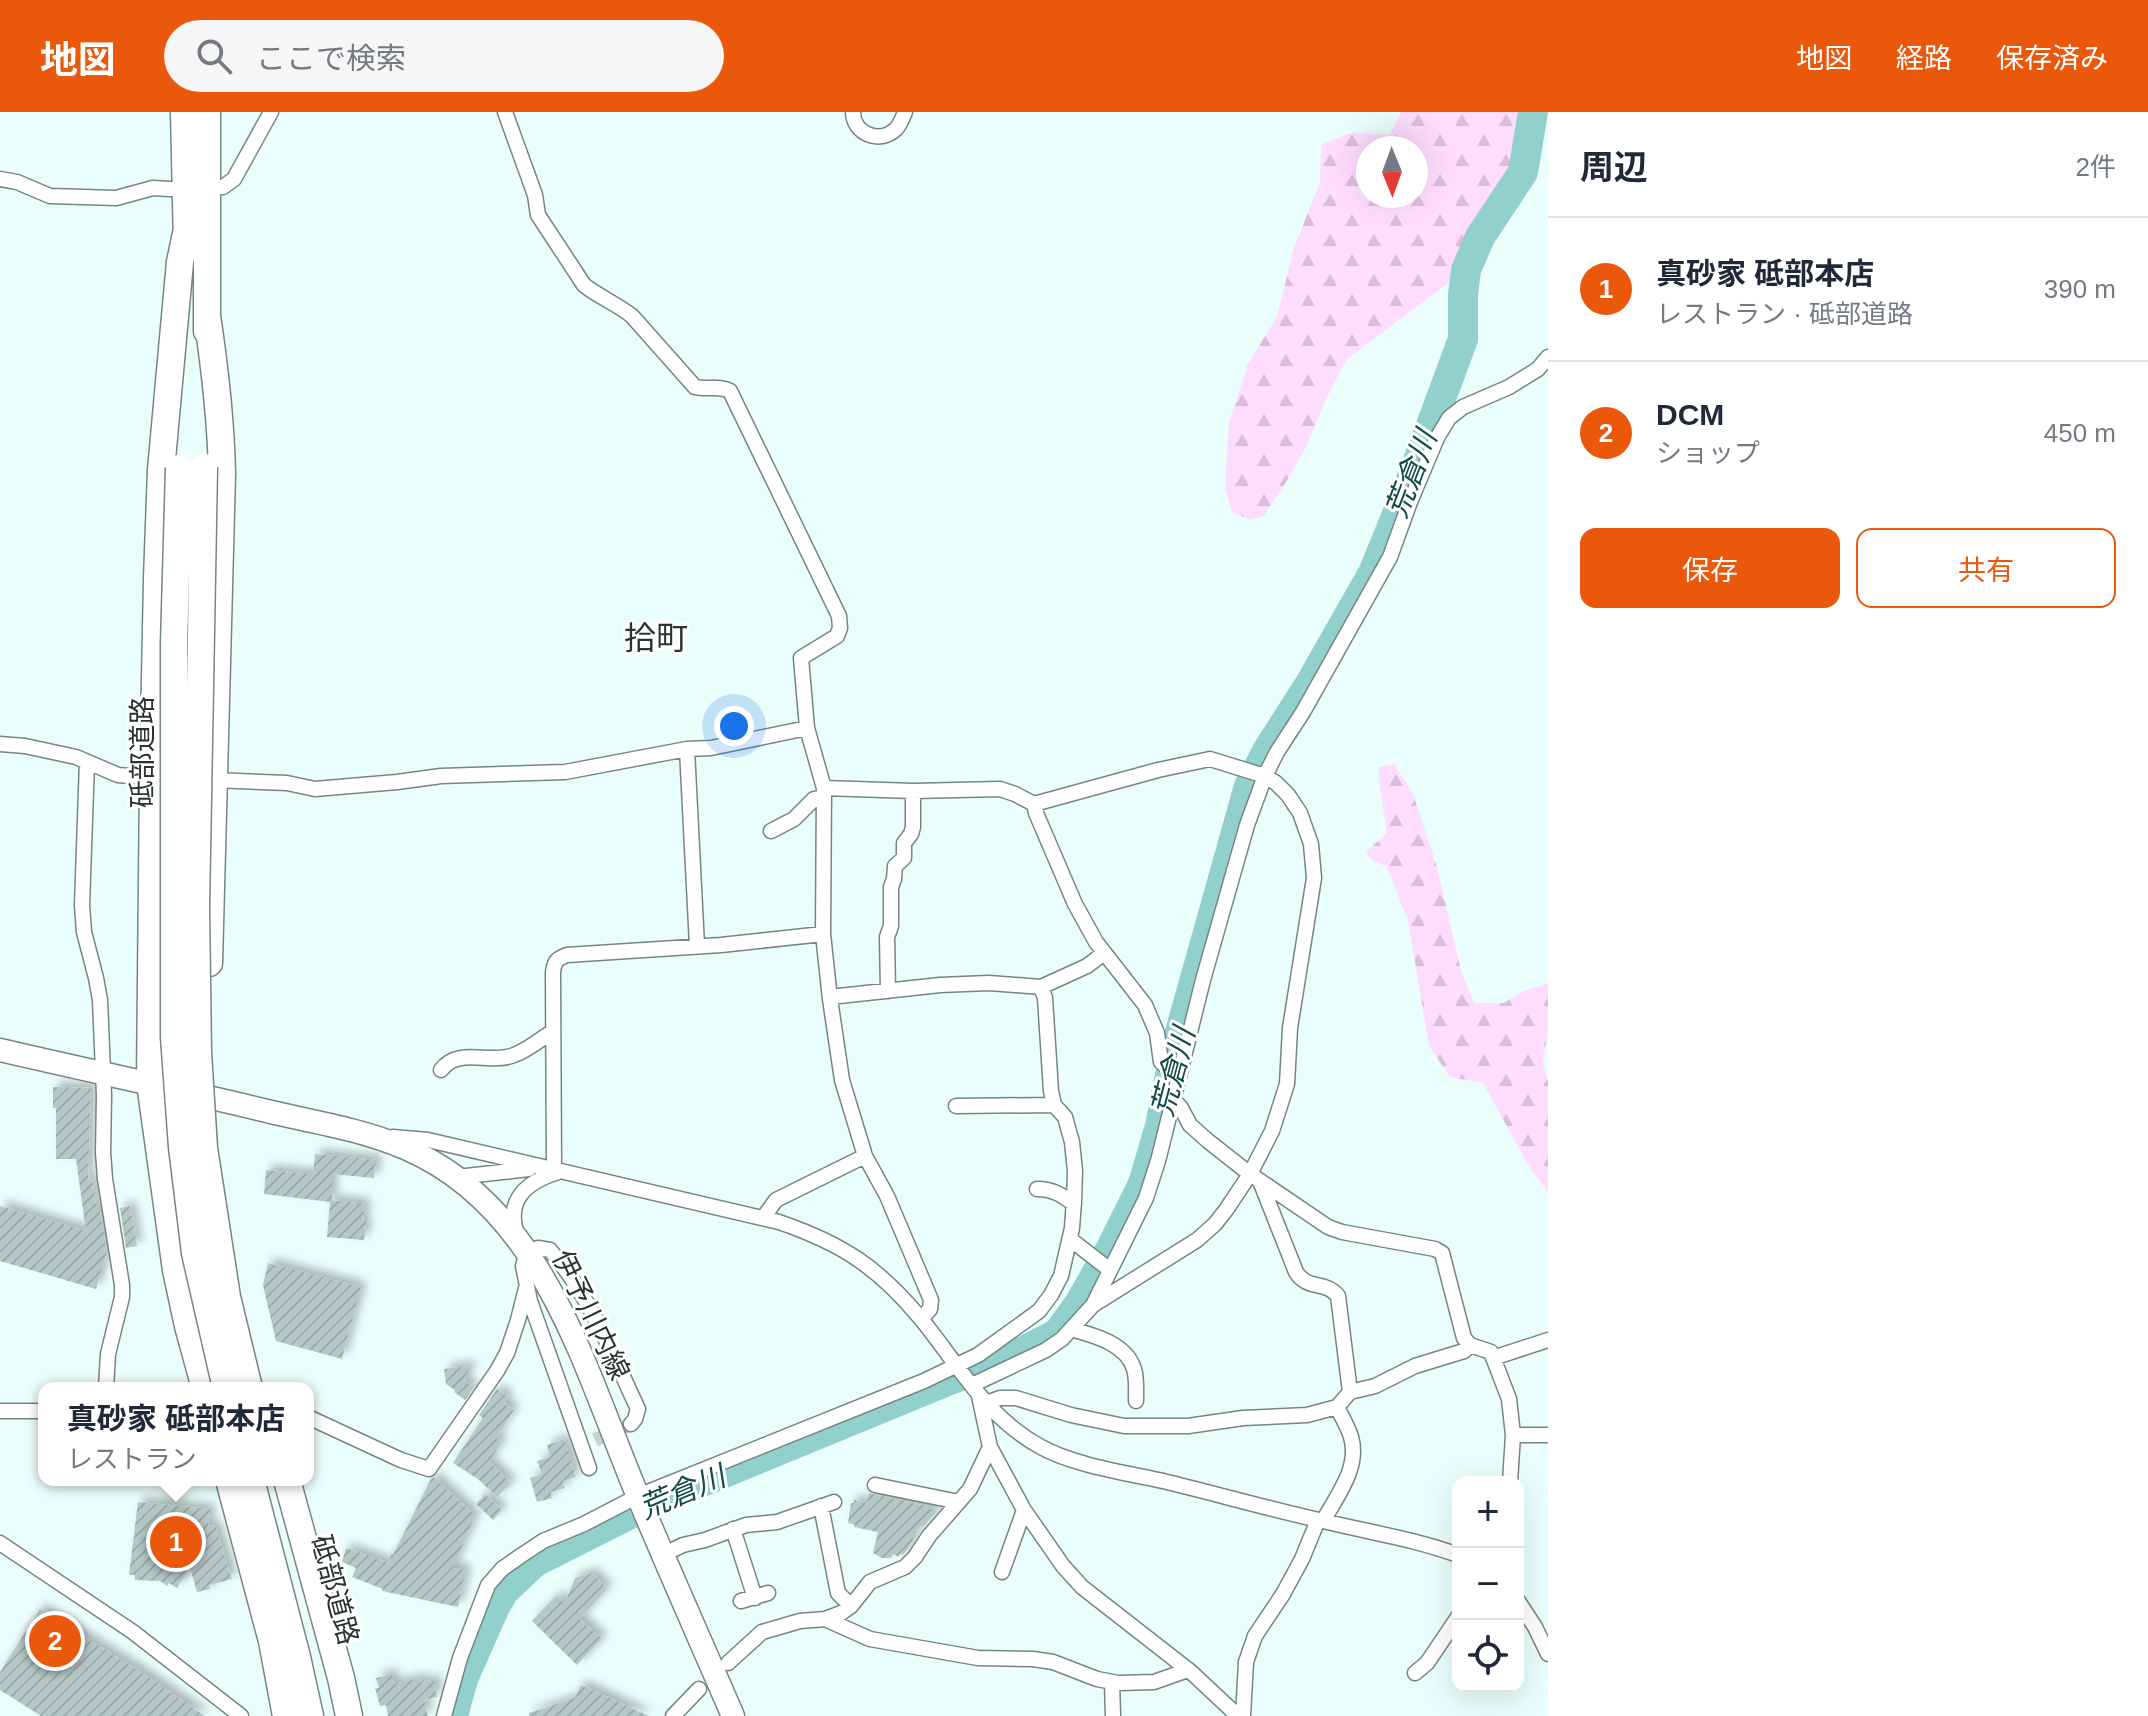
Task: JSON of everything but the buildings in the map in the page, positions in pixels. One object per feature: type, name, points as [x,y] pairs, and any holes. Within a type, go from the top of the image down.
[{"type":"highway","name":"砥部道路","points":[[184,112],[197,189],[207,316],[174,644],[174,1037],[182,1147],[195,1253],[225,1382]]},
{"type":"highway","name":"砥部道路","points":[[207,112],[197,189],[187,229],[198,1053],[204,1148],[227,1297],[248,1382]]},
{"type":"highway","points":[[187,229],[180,262],[161,470],[153,778],[150,1083],[176,1270],[203,1382]]},
{"type":"highway","points":[[207,316],[218,389],[222,449],[208,1034],[211,1097],[227,1230],[259,1382]]},
{"type":"highway","points":[[153,778],[213,780]]},
{"type":"highway","points":[[231,1486],[272,1641],[286,1716]]},
{"type":"highway","name":"砥部道路","points":[[253,1486],[310,1716]]},
{"type":"highway","name":"砥部道路","points":[[275,1486],[333,1716]]},
{"type":"highway","points":[[289,1486],[349,1716]]},
{"type":"main road","name":"伊予川内線","points":[[0,1050],[370,1135],[405,1148],[457,1177],[500,1218],[524,1248],[560,1309],[733,1716]]},
{"type":"street","points":[[0,179],[17,182],[50,196],[116,198],[153,188],[223,187],[234,179],[271,112]]},
{"type":"street","points":[[505,112],[535,195],[538,215],[584,285],[632,316],[695,387],[730,391],[839,616],[837,636],[801,658],[807,728],[824,792],[823,934],[830,997],[842,1080],[865,1156],[887,1196],[931,1300],[930,1309],[921,1319]]},
{"type":"street","points":[[853,112],[857,127],[865,134],[875,136],[895,130],[905,112]]},
{"type":"street","points":[[1093,1305],[1146,1198],[1203,980],[1243,840],[1265,776],[1390,557],[1437,438],[1449,418],[1463,407],[1518,382],[1538,369],[1548,357]]},
{"type":"street","points":[[213,780],[287,783],[315,789],[441,776],[565,772],[687,749],[711,748],[807,728]]},
{"type":"street","points":[[0,744],[76,757],[118,775],[153,778]]},
{"type":"street","points":[[687,749],[697,946]]},
{"type":"street","points":[[444,1716],[460,1658],[482,1600],[488,1585],[502,1569],[543,1541],[885,1398],[970,1383],[1046,1350],[1093,1305],[1197,1240],[1215,1224],[1255,1177],[1272,1131],[1287,1084],[1287,1053],[1314,878],[1313,854],[1300,813],[1288,795],[1265,776],[1210,759],[1034,804],[1000,789],[824,792],[794,819],[771,831]]},
{"type":"street","points":[[87,762],[82,905],[84,932],[100,1000],[105,1179],[122,1297],[108,1354],[106,1382]]},
{"type":"street","points":[[888,991],[887,937],[891,926],[891,887],[895,866],[904,858],[904,843],[913,827],[913,791]]},
{"type":"street","points":[[1034,804],[1075,904],[1096,942],[1145,1005],[1157,1033],[1161,1062],[1178,1077]]},
{"type":"street","points":[[552,1169],[553,964],[557,958],[823,934]]},
{"type":"street","points":[[830,997],[940,985],[989,983],[1041,987],[1087,966],[1104,953]]},
{"type":"street","points":[[1041,987],[1045,998],[1051,1091],[1054,1105],[1065,1117],[1072,1142],[1075,1171],[1070,1239],[1061,1276],[1051,1295],[1039,1311],[978,1355],[970,1383],[990,1447],[1024,1510],[1063,1566],[1082,1587],[1188,1670],[1240,1716]]},
{"type":"street","points":[[441,1070],[454,1059],[514,1055],[553,1031]]},
{"type":"street","points":[[1173,1099],[1190,1125],[1255,1177],[1328,1227],[1442,1253],[1464,1338],[1470,1345],[1491,1352],[1509,1399],[1513,1435],[1510,1476]]},
{"type":"street","points":[[956,1106],[1054,1105]]},
{"type":"street","points":[[370,1135],[428,1140],[763,1218],[809,1232],[855,1255],[874,1270],[921,1319],[1001,1420],[1044,1449],[1100,1467],[1452,1553]]},
{"type":"street","points":[[763,1218],[776,1200],[865,1156]]},
{"type":"street","points":[[457,1177],[552,1169]]},
{"type":"street","points":[[552,1169],[520,1195],[514,1216],[515,1230],[524,1248],[523,1266],[530,1301],[587,1443],[589,1468]]},
{"type":"street","points":[[1255,1177],[1302,1280],[1328,1287],[1338,1296],[1350,1392]]},
{"type":"street","points":[[1037,1189],[1057,1192],[1074,1204]]},
{"type":"street","points":[[1070,1239],[1110,1270]]},
{"type":"street","points":[[524,1248],[550,1250],[565,1267],[589,1306],[638,1409],[631,1424]]},
{"type":"street","points":[[314,1420],[401,1460],[429,1469],[507,1353],[527,1284]]},
{"type":"street","points":[[1071,1329],[1098,1337],[1124,1354],[1134,1368],[1136,1401]]},
{"type":"street","points":[[1493,1358],[1548,1340]]},
{"type":"street","points":[[970,1383],[1000,1398],[1016,1398],[1071,1415],[1124,1426],[1168,1427],[1243,1418],[1307,1415],[1337,1407],[1350,1392],[1375,1386],[1415,1366],[1464,1351],[1470,1345]]},
{"type":"street","points":[[1240,1716],[1246,1662],[1255,1636],[1283,1594],[1353,1462],[1351,1436],[1337,1407]]},
{"type":"street","points":[[0,1411],[38,1411]]},
{"type":"street","points":[[1513,1435],[1548,1435]]},
{"type":"street","points":[[728,1663],[762,1632],[841,1613],[851,1606],[870,1582],[905,1567],[970,1489],[990,1447]]},
{"type":"street","points":[[875,1485],[959,1502]]},
{"type":"street","points":[[660,1550],[705,1540],[746,1525],[777,1522],[828,1504],[838,1593],[851,1606]]},
{"type":"street","points":[[1002,1572],[1024,1510]]},
{"type":"street","points":[[733,1529],[755,1597]]},
{"type":"street","points":[[1,1545],[133,1632],[241,1716]]},
{"type":"street","points":[[1524,1609],[1543,1635],[1548,1654]]},
{"type":"street","points":[[825,1619],[870,1639],[978,1658],[1053,1662],[1112,1682],[1154,1682],[1188,1670]]},
{"type":"street","points":[[1415,1673],[1427,1663],[1456,1620]]},
{"type":"street","points":[[1112,1682],[1113,1716]]},
{"type":"street","points":[[673,1716],[699,1689]]},
{"type":"green space","points":[[1401,112],[1532,112],[1526,142],[1488,220],[1447,284],[1346,360],[1290,476],[1264,516],[1250,520],[1232,512],[1225,488],[1229,422],[1248,364],[1277,317],[1293,251],[1320,182],[1321,145],[1350,133],[1390,135]]},
{"type":"green space","points":[[1394,764],[1413,794],[1437,867],[1461,971],[1474,1003],[1504,1003],[1523,991],[1548,984],[1548,1030],[1543,1063],[1548,1082],[1548,1192],[1530,1168],[1483,1083],[1450,1077],[1429,1046],[1408,920],[1387,867],[1370,859],[1366,852],[1387,833],[1379,767]]},
{"type":"waterway","name":"荒倉川","points":[[453,1716],[463,1679],[494,1609],[504,1591],[535,1562],[656,1501],[1012,1357],[1058,1333],[1079,1304],[1143,1184],[1160,1126],[1175,1050],[1249,786],[1373,573],[1463,339],[1466,270],[1480,237],[1523,172],[1533,112]]},
{"type":"tunnel","points":[[595,1440],[631,1424]]},
{"type":"place","name":"真砂家 砥部本店","points":[[176,1542]]},
{"type":"place","name":"DCM","points":[[55,1641]]},
{"type":"district","name":"拾町","points":[[656,638]]}]
